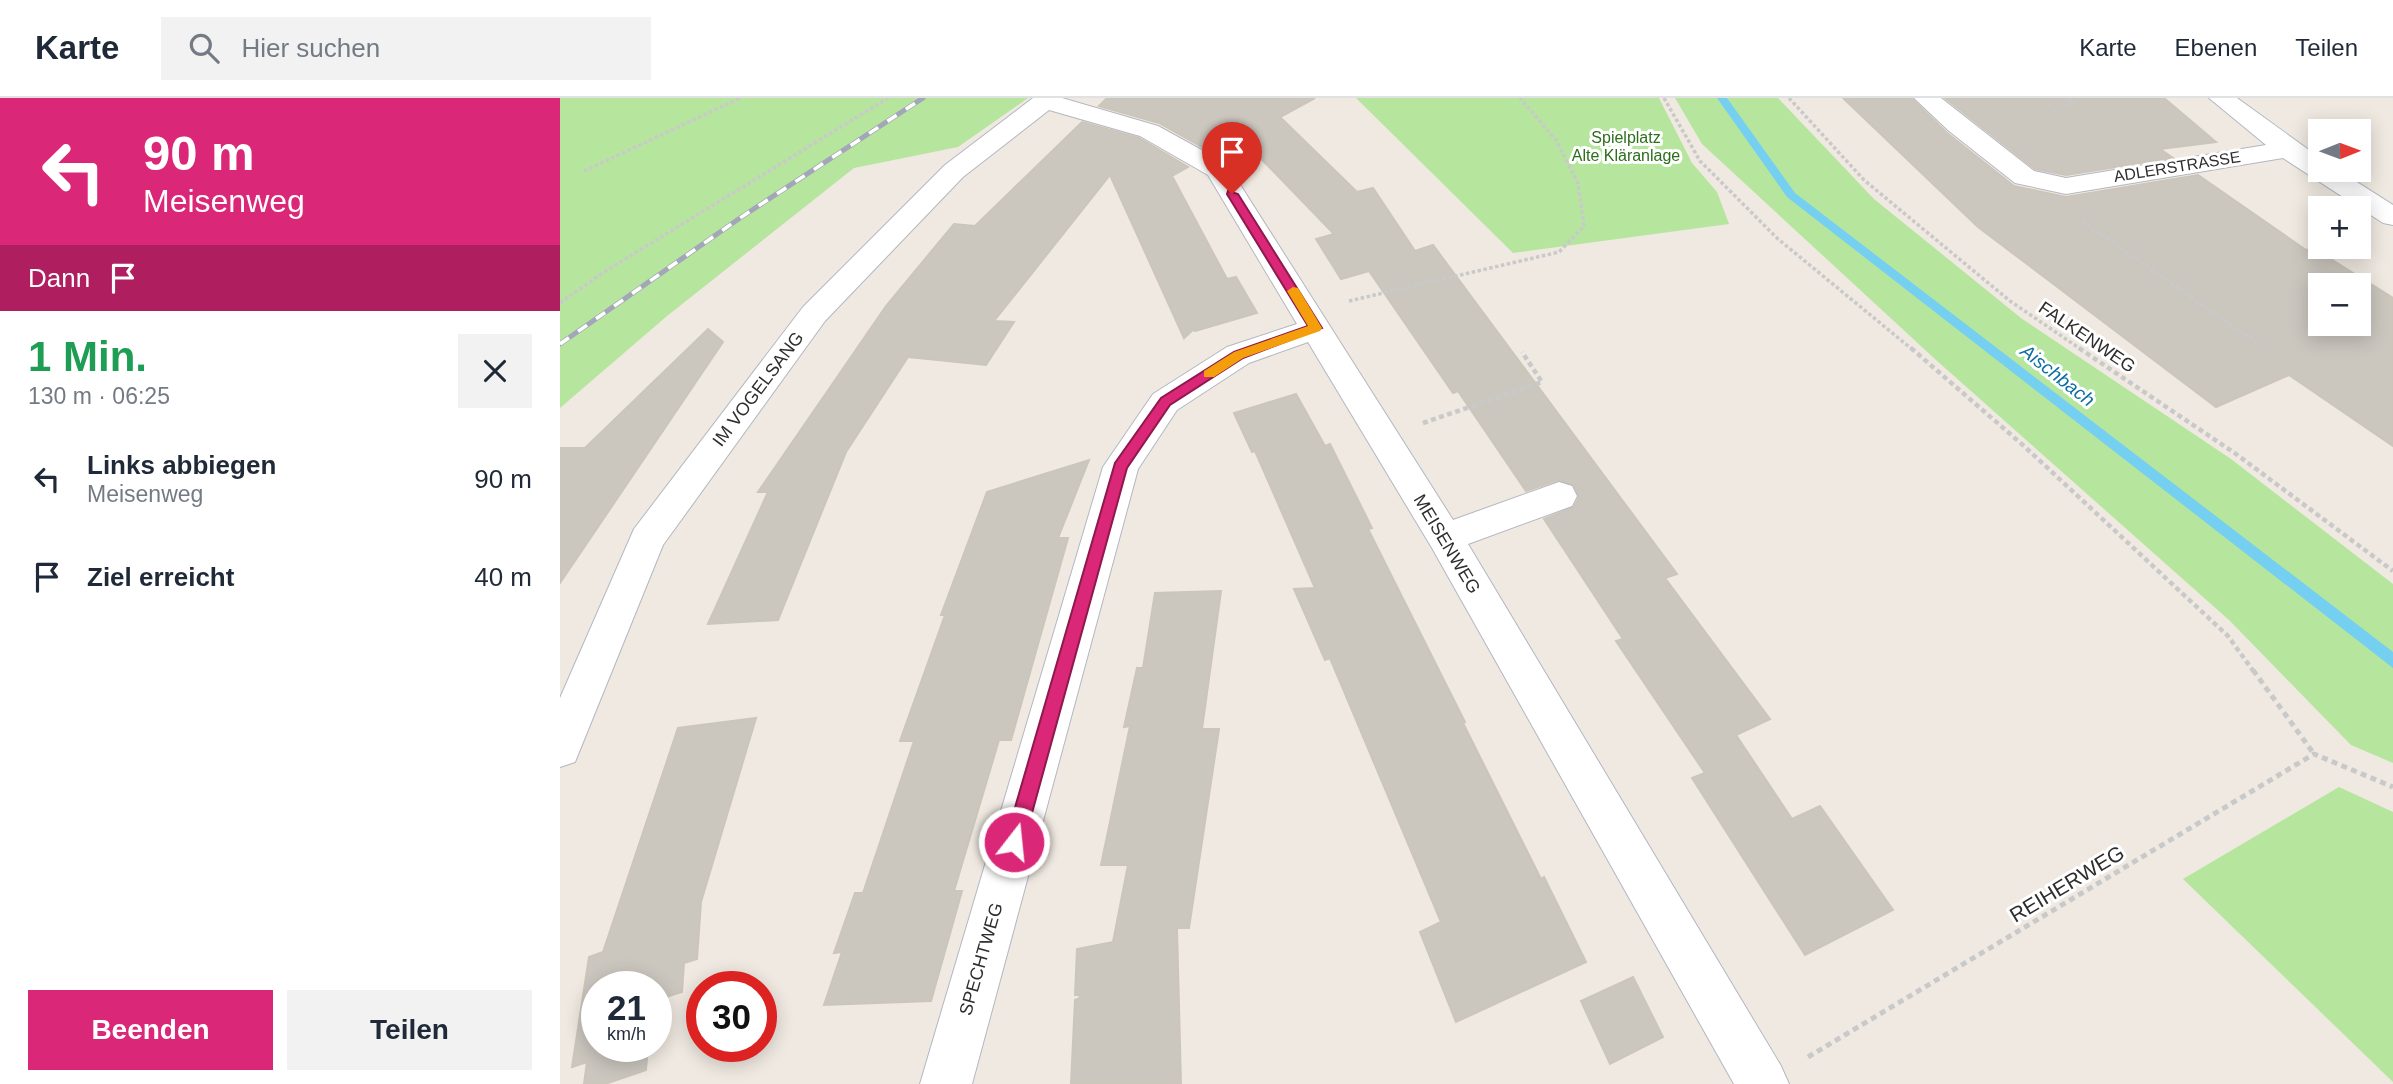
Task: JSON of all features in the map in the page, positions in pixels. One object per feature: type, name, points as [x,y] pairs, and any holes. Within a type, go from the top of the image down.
[{"type":"street","points":[[1926,98],[1958,127],[2025,177],[2066,186]]},
{"type":"street","points":[[2221,98],[2288,149],[2393,218]]},
{"type":"street","name":"MEISENWEG","points":[[1047,99],[1149,131],[1218,170],[1445,538],[1763,1084]]},
{"type":"street","name":"IM VOGELSANG","points":[[560,748],[647,539],[814,314],[954,171],[1047,99]]},
{"type":"street","name":"ADLERSTRASSE","points":[[2066,186],[2288,149]]},
{"type":"street","name":"SPECHTWEG","points":[[946,1084],[1121,467],[1166,402],[1238,355],[1311,319]]},
{"type":"street","points":[[1445,538],[1559,496]]},
{"type":"path","points":[[584,171],[740,98]]},
{"type":"path","points":[[560,303],[604,271],[888,98]]},
{"type":"path","points":[[1311,319],[1559,251],[1584,226],[1578,183],[1556,140],[1520,98]]},
{"type":"path","points":[[1664,98],[1700,161],[1778,239],[1903,341],[2024,446],[2228,636],[2314,754],[2393,787]]},
{"type":"path","name":"FALKENWEG","points":[[1789,98],[1864,180],[2010,301],[2236,454],[2393,571]]},
{"type":"path","points":[[2054,112],[2073,102],[2069,98]]},
{"type":"path","points":[[2066,186],[2055,202],[2261,346]]},
{"type":"path","points":[[1382,437],[1542,382],[1522,352]]},
{"type":"path","name":"REIHERWEG","points":[[1799,1062],[2314,754]]},
{"type":"green space","points":[[560,98],[1028,98],[958,147],[854,168],[667,316],[560,408]]},
{"type":"green space","name":"Spielplatz Alte Kläranlage","points":[[1356,98],[1659,98],[1692,163],[1717,192],[1729,224],[1513,253]]},
{"type":"green space","points":[[1675,98],[1778,98],[1874,199],[2021,318],[2231,459],[2393,584],[2393,763],[2351,745],[2229,620],[1936,360],[1702,144]]},
{"type":"green space","points":[[2339,787],[2393,812],[2393,1082],[2183,879]]},
{"type":"building","points":[[1107,98],[1315,98],[1280,117],[1357,192],[1373,188],[1415,251],[1433,245],[1677,574],[1665,578],[1770,719],[1736,735],[1792,819],[1820,806],[1893,910],[1805,955],[1692,778],[1705,773],[1616,641],[1623,639],[1544,519],[1574,507],[1579,497],[1574,485],[1558,480],[1526,491],[1458,391],[1453,393],[1369,271],[1341,279],[1316,239],[1334,234],[1241,138],[1213,153],[1159,123],[1099,106]]},
{"type":"building","points":[[1843,98],[1911,98],[1947,133],[2014,186],[2066,197],[2198,175],[2308,249],[2308,259],[2331,259],[2353,273],[2308,273],[2308,336],[2371,336],[2371,284],[2393,298],[2393,446],[2289,375],[2216,407],[1978,227]]},
{"type":"building","points":[[1945,98],[2164,98],[2216,142],[2160,149],[2173,158],[2066,175],[2035,169]]},
{"type":"building","points":[[1082,122],[1139,138],[1188,167],[1172,176],[1227,279],[1236,277],[1257,313],[1195,331],[1194,329],[1184,338],[1110,175],[994,321],[1014,322],[986,365],[908,357],[846,452],[778,620],[708,624],[768,492],[758,492],[886,306],[954,224],[975,226]]},
{"type":"building","points":[[708,329],[723,342],[560,583],[560,448],[585,448]]},
{"type":"building","points":[[1296,394],[1325,446],[1330,444],[1372,528],[1368,529],[1465,722],[1463,723],[1586,962],[1456,1022],[1420,932],[1441,922],[1330,658],[1325,660],[1294,589],[1315,588],[1255,451],[1252,452],[1234,413]]},
{"type":"building","points":[[1089,460],[1058,538],[1068,538],[1011,740],[999,740],[954,891],[962,891],[931,1001],[824,1005],[842,952],[834,953],[855,893],[863,893],[914,741],[900,741],[945,615],[941,615],[987,492]]},
{"type":"building","points":[[1221,591],[1202,729],[1219,729],[1189,928],[1177,928],[1181,1084],[1071,1084],[1075,1000],[1080,998],[1075,995],[1077,949],[1113,942],[1128,865],[1101,865],[1130,726],[1124,727],[1137,668],[1143,668],[1155,593]]},
{"type":"building","points":[[756,718],[701,902],[697,959],[684,963],[682,992],[672,995],[672,971],[587,971],[589,957],[603,952],[678,728]]},
{"type":"building","points":[[1633,977],[1663,1037],[1610,1064],[1581,1001]]},
{"type":"building","points":[[581,1009],[581,1062],[587,1062],[572,1067]]},
{"type":"building","points":[[587,1062],[647,1062],[646,1070],[605,1084],[584,1084]]},
{"type":"waterway","name":"Aischbach","points":[[1722,98],[1791,195],[2393,661]]},
{"type":"railway","points":[[560,344],[740,218],[923,98]]},
{"type":"slow traffic","points":[[1209,374],[1238,355],[1315,328],[1293,291]]},
{"type":"route","points":[[1014,842],[1121,467],[1166,402],[1238,355],[1315,328],[1232,194]]}]
